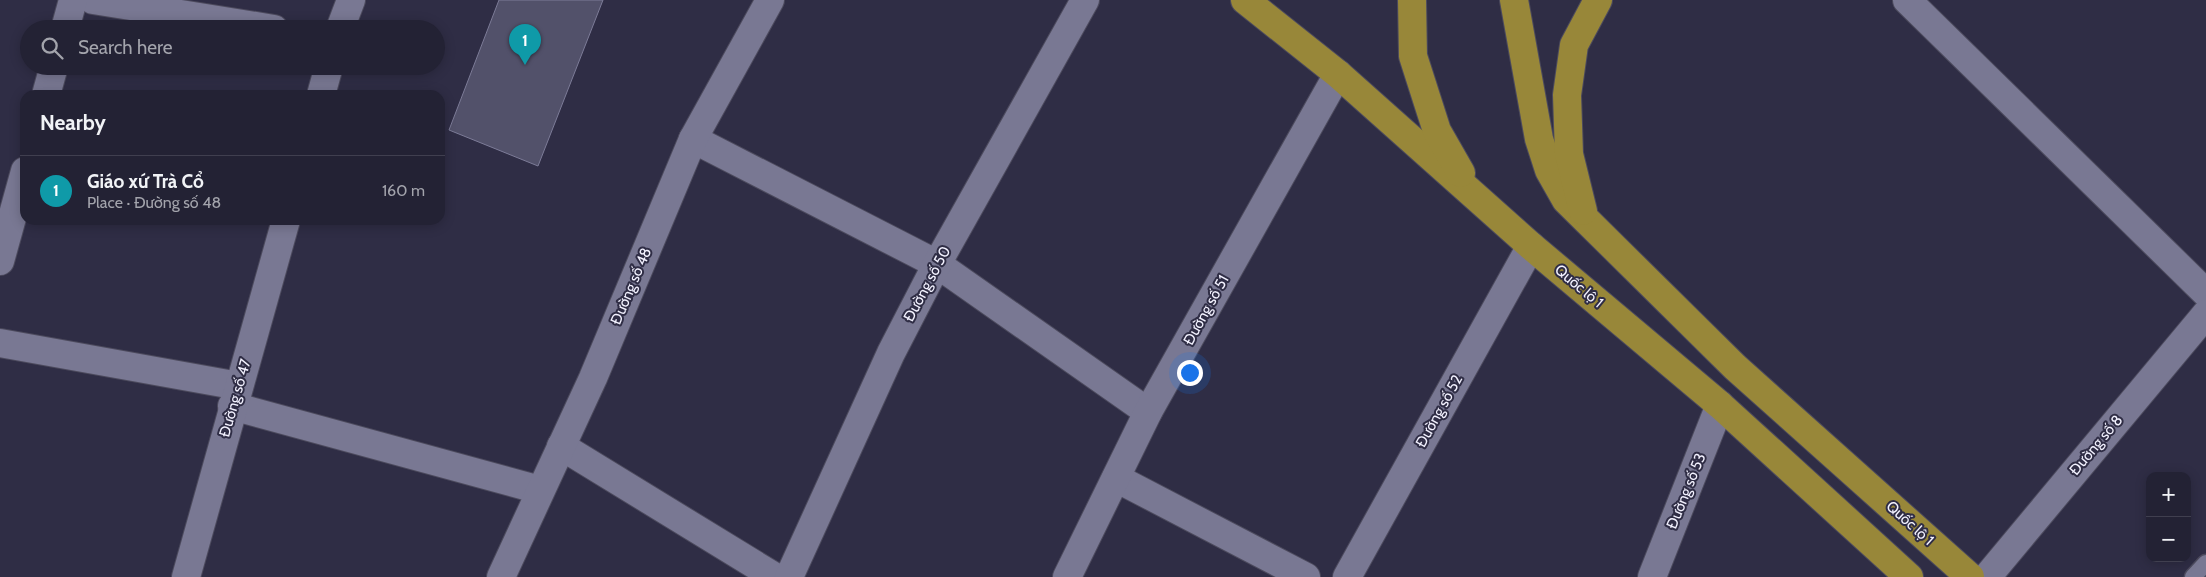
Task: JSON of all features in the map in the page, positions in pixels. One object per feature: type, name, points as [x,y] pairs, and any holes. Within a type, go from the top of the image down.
[{"type":"highway","name":"Quốc lộ 1","points":[[1245,0],[1338,74],[1531,246],[1720,405],[1909,577]]},
{"type":"highway","points":[[1412,0],[1413,56],[1422,88],[1437,132],[1472,193]]},
{"type":"highway","name":"Quốc lộ 1","points":[[1514,0],[1539,139],[1549,170],[1566,200],[1735,367],[1970,577]]},
{"type":"highway","points":[[1585,220],[1569,154],[1566,95],[1574,45],[1598,0]]},
{"type":"street","points":[[67,20],[73,0]]},
{"type":"street","points":[[93,0],[218,20]]},
{"type":"street","points":[[343,20],[351,0]]},
{"type":"street","name":"Đường số 48","points":[[501,577],[593,378],[693,138],[770,0]]},
{"type":"street","name":"Đường số 50","points":[[789,577],[891,353],[937,264],[1085,0]]},
{"type":"street","points":[[1907,0],[2206,293]]},
{"type":"street","name":"Đường số 51","points":[[1067,577],[1148,412],[1338,74]]},
{"type":"street","points":[[47,90],[52,75]]},
{"type":"street","points":[[322,90],[327,75]]},
{"type":"street","points":[[693,138],[937,264],[1148,412]]},
{"type":"street","points":[[0,260],[20,189]]},
{"type":"street","name":"Đường số 47","points":[[186,577],[285,225]]},
{"type":"street","name":"Đường số 52","points":[[1347,577],[1531,246]]},
{"type":"street","name":"Đường số 8","points":[[1987,577],[2206,314]]},
{"type":"street","points":[[0,343],[236,396],[540,490]]},
{"type":"street","name":"Đường số 53","points":[[1652,577],[1720,405]]},
{"type":"street","points":[[561,446],[775,577]]},
{"type":"street","points":[[1116,478],[1306,577]]},
{"type":"lane","points":[[2193,577],[2206,563]]},
{"type":"building","points":[[499,0],[603,0],[538,166],[449,130]]},
{"type":"place","name":"Giáo xứ Trà Cổ","points":[[525,65]]}]
